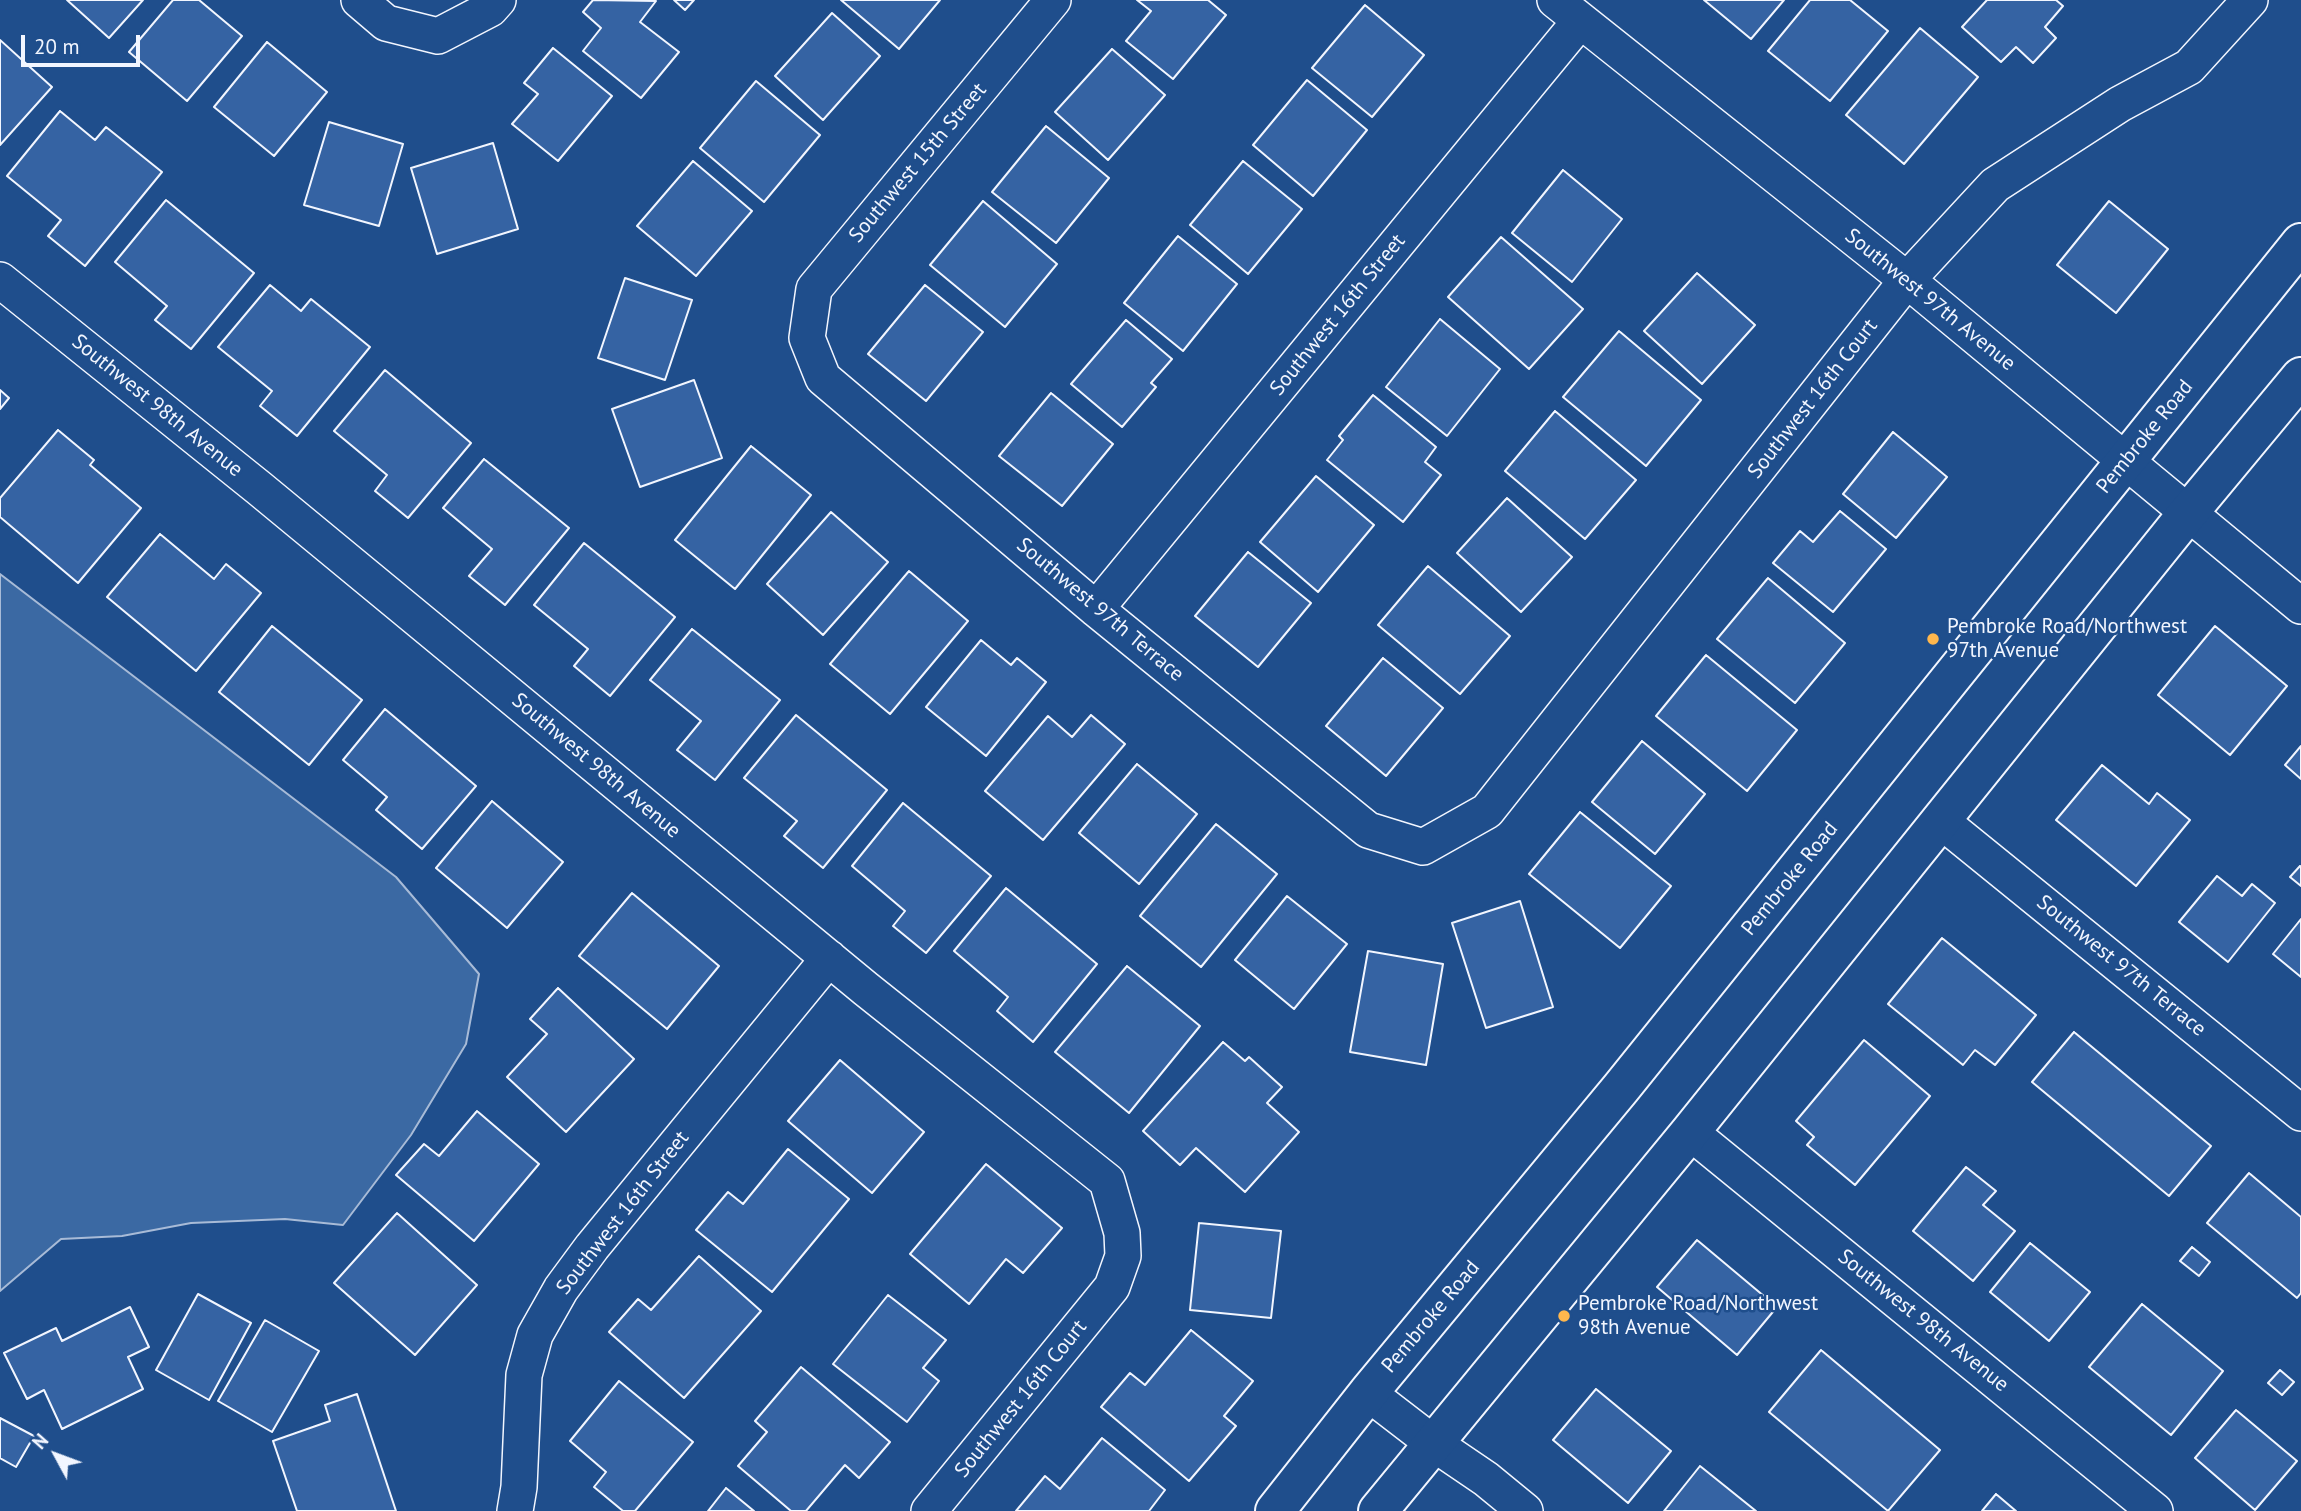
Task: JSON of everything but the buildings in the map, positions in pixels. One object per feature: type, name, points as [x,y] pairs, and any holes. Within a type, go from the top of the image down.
[{"type":"main road","name":"Pembroke Road","points":[[1275,1511],[1368,1393],[1621,1088],[2301,243]]},
{"type":"main road","points":[[1378,1511],[1690,1132],[2188,513],[2301,377]]},
{"type":"street","points":[[359,0],[386,23],[438,36],[491,9],[498,0]]},
{"type":"street","name":"Southwest 15th Street","points":[[807,338],[814,289],[1053,0]]},
{"type":"street","name":"Southwest 16th Court","points":[[1423,847],[1487,811],[1907,279],[1995,186],[2120,104],[2189,67],[2250,0]]},
{"type":"street","name":"Southwest 97th Avenue","points":[[1568,10],[1907,279],[2301,606]]},
{"type":"street","name":"Southwest 16th Street","points":[[1096,608],[1568,10]]},
{"type":"street","name":"Southwest 98th Avenue","points":[[0,280],[259,488],[830,958],[1107,1181],[1122,1233],[1123,1256],[1112,1287]]},
{"type":"street","name":"Southwest 97th Terrace","points":[[807,338],[823,378],[1096,608],[1368,830],[1423,847]]},
{"type":"street","name":"Southwest 97th Terrace","points":[[1940,820],[2301,1113]]},
{"type":"street","name":"Southwest 16th Street","points":[[515,1511],[519,1487],[524,1375],[535,1335],[561,1289],[601,1236],[830,958]]},
{"type":"street","name":"Southwest 98th Avenue","points":[[1690,1132],[2155,1511]]},
{"type":"street","name":"Southwest 16th Court","points":[[929,1511],[1112,1287]]},
{"type":"street","points":[[1368,1393],[1433,1443],[1486,1479],[1524,1511]]},
{"type":"water","points":[[0,574],[396,877],[479,974],[466,1044],[411,1135],[343,1225],[285,1219],[191,1223],[122,1236],[61,1239],[0,1291]]},
{"type":"place","name":"Pembroke Road/Northwest 97th Avenue","points":[[1933,639]]},
{"type":"place","name":"Pembroke Road/Northwest 98th Avenue","points":[[1564,1316]]}]
